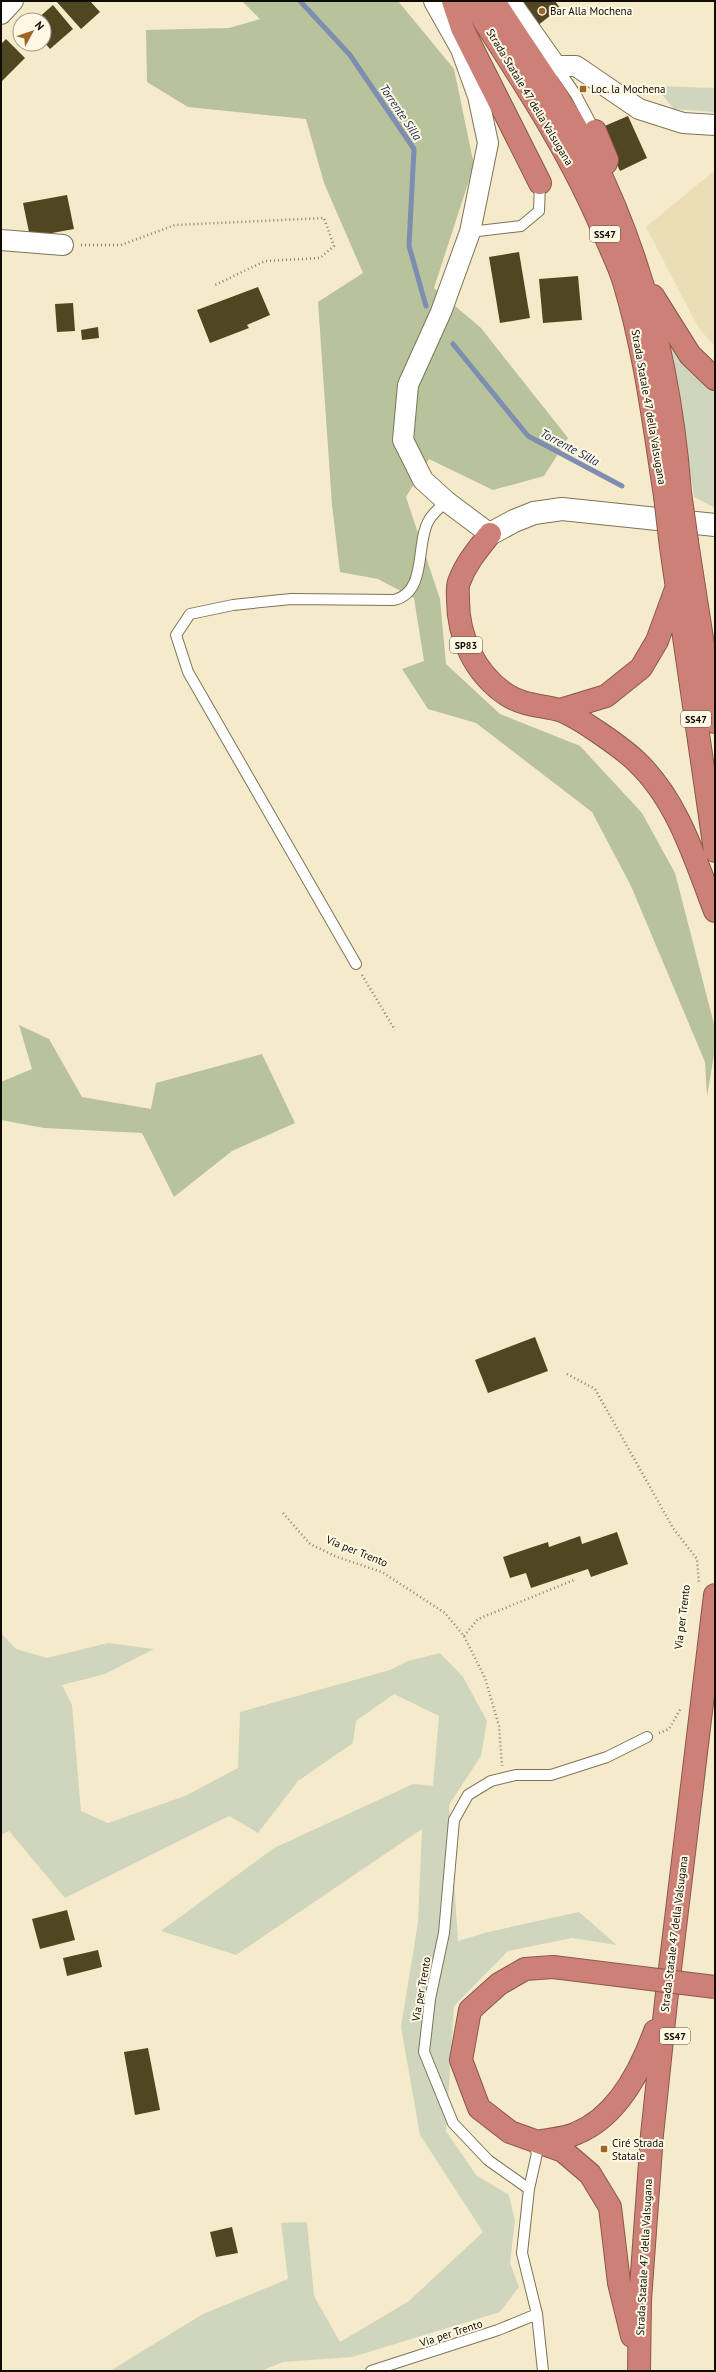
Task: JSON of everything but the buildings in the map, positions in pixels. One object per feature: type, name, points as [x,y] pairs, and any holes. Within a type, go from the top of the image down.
[{"type":"highway","points":[[453,1],[462,28],[540,183]]},
{"type":"highway","name":"Strada Statale 47 della Valsugana","points":[[471,1],[523,81],[564,150],[598,217],[624,281],[640,345],[672,494],[679,544],[715,722]]},
{"type":"highway","name":"Strada Statale 47 della Valsugana","points":[[494,1],[548,70],[602,178],[642,279],[658,340],[676,436],[672,494]]},
{"type":"highway","points":[[596,132],[607,160],[602,178]]},
{"type":"highway","points":[[642,279],[690,355],[715,379]]},
{"type":"highway","name":"SP83","points":[[490,534],[469,559],[458,584],[458,609],[465,643],[481,672],[508,696],[537,707],[560,710],[606,696],[640,668],[657,641],[677,586]]},
{"type":"highway","name":"Strada Statale 47 della Valsugana","points":[[679,544],[677,586],[715,851]]},
{"type":"highway","points":[[560,710],[604,736],[637,762],[670,801],[715,911]]},
{"type":"highway","name":"Strada Statale 47 della Valsugana","points":[[642,2369],[640,2300],[651,2158],[707,1591]]},
{"type":"highway","name":"Strada Statale 47 della Valsugana","points":[[642,2369],[648,2290],[686,1929],[715,1702]]},
{"type":"highway","points":[[642,2369],[619,2283],[610,2207],[590,2174],[563,2151],[536,2140],[510,2132],[479,2108],[460,2060],[470,2010],[499,1984],[525,1968],[553,1967],[715,1987]]},
{"type":"highway","points":[[536,2140],[577,2134],[609,2113],[642,2065],[666,2002]]},
{"type":"main road","name":"SP83","points":[[490,534],[514,521],[534,513],[562,509],[715,525]]},
{"type":"street","points":[[1,14],[13,1]]},
{"type":"street","points":[[434,1],[461,48],[478,96],[488,143],[470,232],[441,312],[408,385],[403,440],[422,480],[446,501],[490,534]]},
{"type":"street","points":[[510,1],[548,70],[576,66],[639,109],[683,123],[715,125]]},
{"type":"street","points":[[1,240],[63,245]]},
{"type":"lane","points":[[548,70],[576,95],[596,132]]},
{"type":"lane","points":[[470,232],[521,226],[539,211],[540,183]]},
{"type":"lane","points":[[356,964],[188,672],[176,635],[190,614],[233,605],[291,599],[394,600],[404,597],[416,582],[429,520],[446,501]]},
{"type":"lane","name":"Via per Trento","points":[[529,2189],[488,2160],[453,2123],[424,2052],[430,1999],[444,1933],[454,1820],[468,1795],[490,1781],[516,1775],[551,1775],[607,1757],[647,1737]]},
{"type":"lane","points":[[536,2140],[537,2153],[529,2189],[522,2253],[537,2314],[543,2371]]},
{"type":"lane","name":"Via per Trento","points":[[371,2371],[491,2333],[537,2314]]},
{"type":"path","points":[[63,245],[121,245],[175,225],[324,218],[334,246],[320,258],[264,261],[215,285]]},
{"type":"path","points":[[356,964],[395,1030]]},
{"type":"path","name":"Via per Trento","points":[[567,1374],[595,1390],[673,1528],[697,1559],[707,1591]]},
{"type":"path","name":"Via per Trento","points":[[283,1513],[310,1544],[337,1557],[382,1572],[445,1613],[464,1636],[484,1678],[499,1726],[503,1778]]},
{"type":"path","points":[[464,1636],[478,1618],[574,1580]]},
{"type":"path","points":[[647,1737],[669,1729],[681,1708],[682,1702]]},
{"type":"shaded area","points":[[715,170],[715,347],[698,327],[646,227]]},
{"type":"green space","points":[[242,1],[398,1],[454,69],[474,165],[434,288],[481,328],[568,438],[544,476],[493,490],[429,459],[406,497],[440,599],[446,664],[500,714],[580,746],[642,813],[675,873],[715,1028],[715,1049],[707,1096],[705,1062],[631,886],[592,812],[476,723],[428,709],[402,669],[424,661],[414,598],[378,579],[340,572],[332,505],[318,302],[363,273],[324,183],[306,119],[188,107],[147,82],[146,30],[229,28],[260,19]]},
{"type":"green space","points":[[655,86],[715,88],[715,112],[674,109]]},
{"type":"green space","points":[[670,344],[697,375],[715,387],[715,508],[694,497],[682,420],[666,346]]},
{"type":"green space","points":[[19,1025],[49,1039],[82,1097],[151,1109],[156,1083],[262,1054],[295,1123],[232,1151],[174,1197],[142,1133],[44,1128],[1,1120],[1,1082],[32,1069]]},
{"type":"green space","points":[[1,1633],[16,1649],[47,1658],[108,1643],[154,1649],[105,1674],[62,1685],[72,1705],[81,1811],[108,1823],[185,1796],[238,1768],[240,1712],[390,1670],[408,1661],[440,1653],[463,1677],[487,1721],[481,1756],[449,1805],[458,1941],[488,1932],[579,1912],[617,1945],[572,1938],[508,1951],[454,2006],[446,2131],[476,2175],[509,2195],[515,2221],[510,2263],[519,2287],[500,2312],[352,2357],[283,2362],[261,2371],[110,2371],[203,2314],[288,2279],[281,2223],[307,2222],[314,2296],[340,2342],[409,2301],[483,2232],[420,2135],[401,2027],[418,1922],[422,1829],[236,1955],[161,1931],[274,1848],[413,1784],[433,1786],[439,1716],[394,1694],[356,1721],[353,1743],[298,1781],[258,1833],[229,1816],[65,1898],[9,1831],[1,1835]]},
{"type":"waterway","name":"Torrente Silla","points":[[300,1],[350,55],[414,149],[409,246],[426,306]]},
{"type":"waterway","name":"Torrente Silla","points":[[453,344],[528,436],[622,486]]},
{"type":"place","name":"Bar Alla Mochena","points":[[542,11]]},
{"type":"place","name":"Loc. la Mochena","points":[[583,89]]},
{"type":"place","name":"Ciré Strada Statale","points":[[604,2149]]}]
